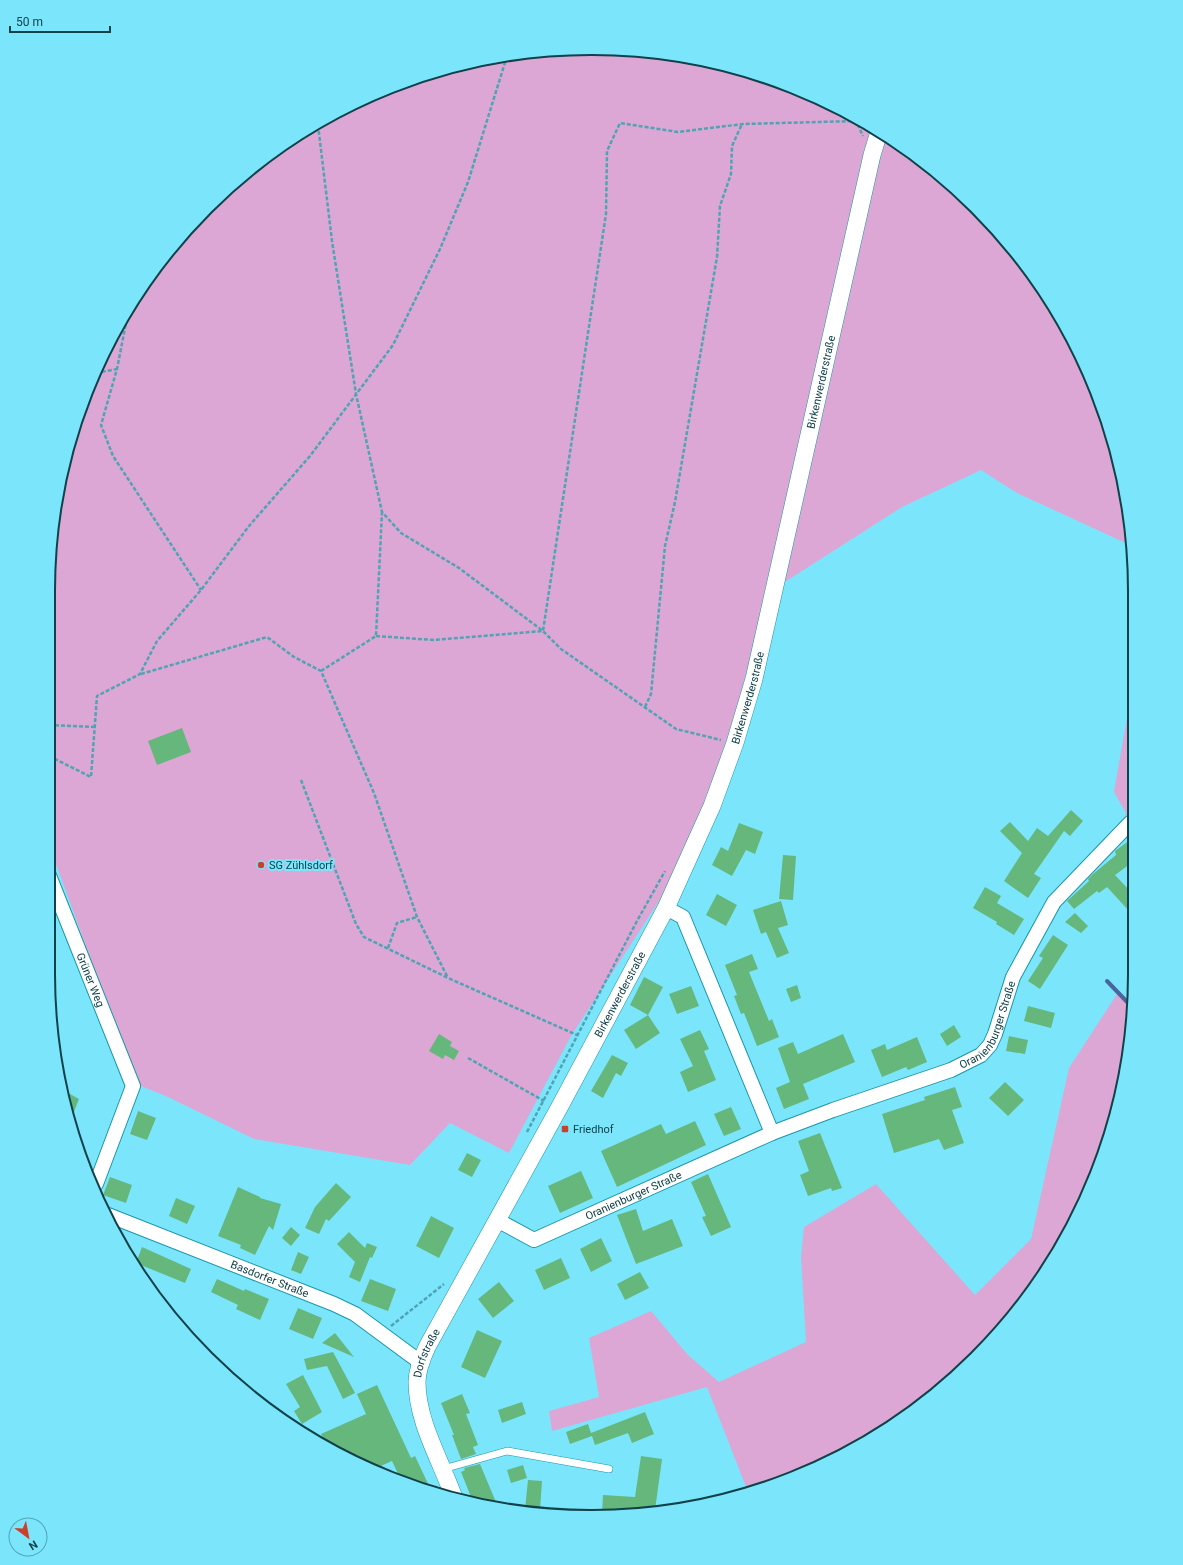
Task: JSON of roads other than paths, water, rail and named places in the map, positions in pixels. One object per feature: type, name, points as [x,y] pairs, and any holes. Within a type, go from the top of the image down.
[{"type":"street","name":"Birkenwerderstraße","points":[[497,1220],[666,908],[712,806],[735,743],[754,679],[869,134]]},
{"type":"street","name":"Oranienburger Straße","points":[[497,1220],[534,1240],[772,1134],[833,1110],[951,1070],[981,1055],[990,1045],[995,1034],[1013,977],[1054,902],[1128,826]]},
{"type":"street","name":"Grüner Weg","points":[[55,891],[133,1086],[97,1181]]},
{"type":"street","points":[[666,908],[683,917],[772,1134]]},
{"type":"street","name":"Basdorfer Straße","points":[[113,1217],[334,1304],[355,1314],[420,1362]]},
{"type":"street","name":"Dorfstraße","points":[[452,1492],[424,1422],[418,1399],[416,1381],[420,1362],[427,1347],[497,1220]]},
{"type":"lane","points":[[443,1469],[507,1451],[609,1469]]},
{"type":"waterway","points":[[1107,981],[1127,1002]]},
{"type":"place","name":"SG Zühlsdorf","points":[[261,865]]},
{"type":"place","name":"Friedhof","points":[[565,1129]]}]
